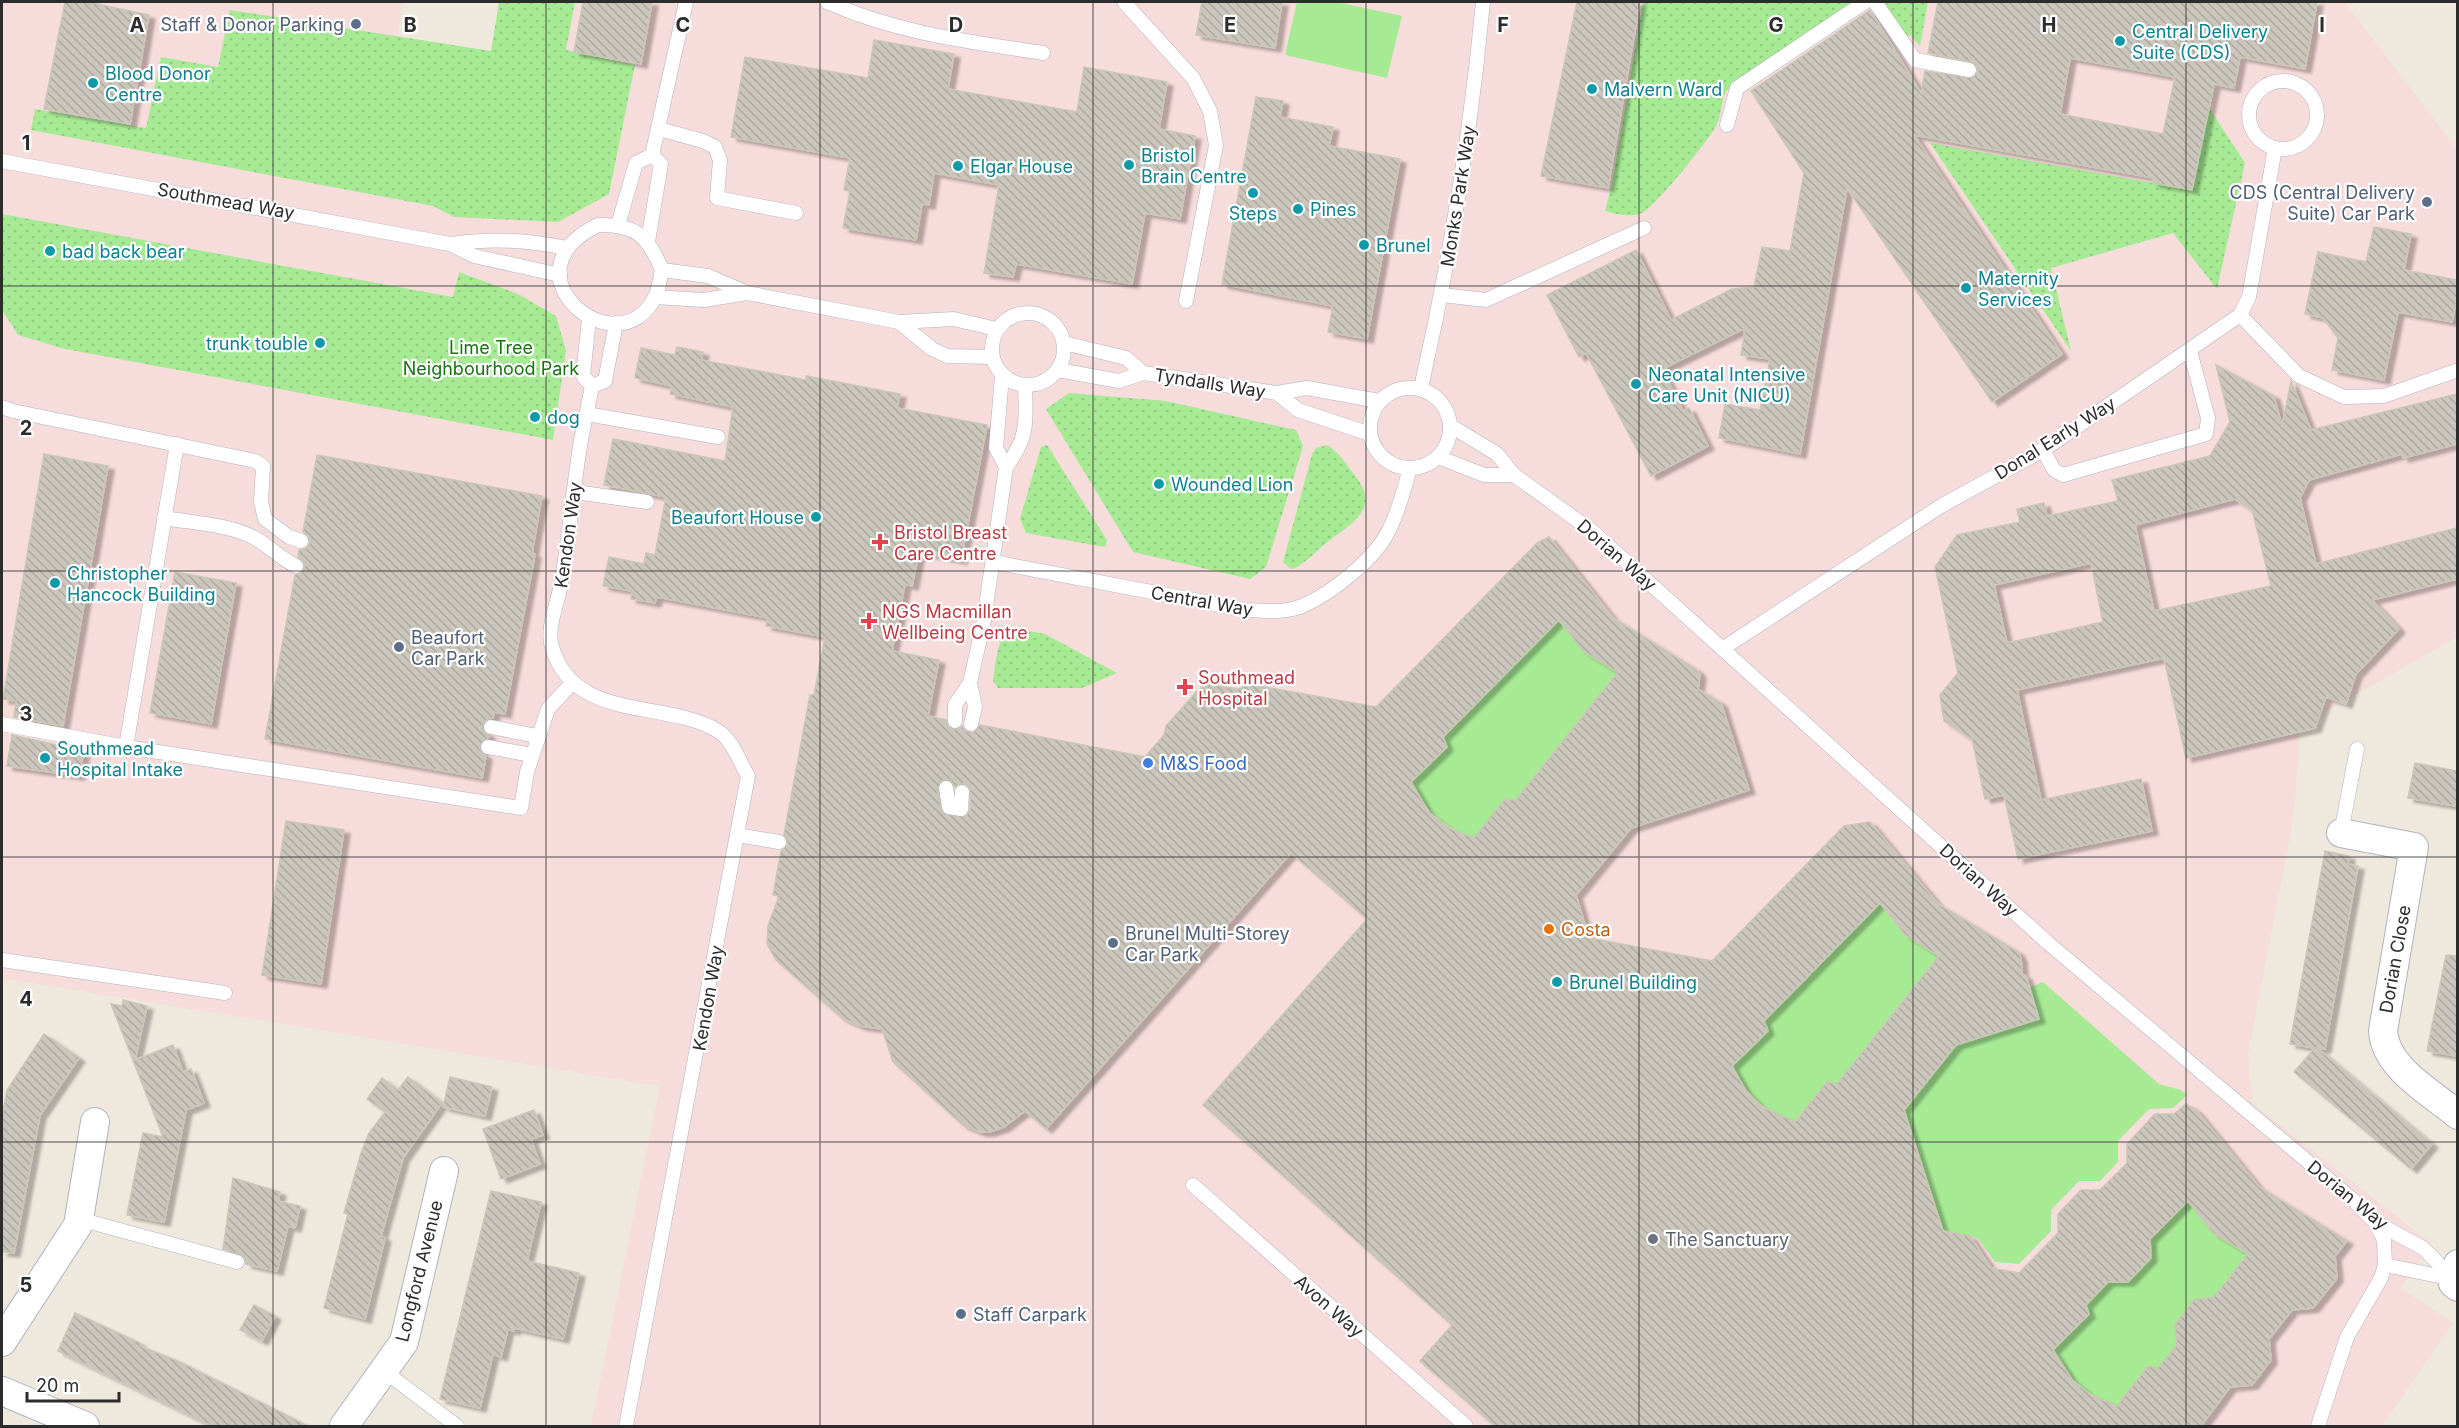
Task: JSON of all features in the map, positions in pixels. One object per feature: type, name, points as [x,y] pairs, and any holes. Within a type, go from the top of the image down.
[{"type":"street","name":"Dorian Close","points":[[2341,833],[2414,847],[2383,1031],[2384,1042],[2396,1064],[2457,1115]]},
{"type":"street","points":[[2,1342],[79,1219],[95,1122]]},
{"type":"street","name":"Longford Avenue","points":[[344,1426],[404,1342],[444,1171]]},
{"type":"street","points":[[2,1391],[85,1426]]},
{"type":"lane","points":[[652,156],[686,2]]},
{"type":"lane","points":[[827,2],[862,17],[903,30],[1043,53]]},
{"type":"lane","points":[[1124,2],[1192,78],[1210,111],[1216,146],[1186,301]]},
{"type":"lane","name":"Monks Park Way","points":[[1421,388],[1442,295],[1474,91],[1483,2]]},
{"type":"lane","points":[[1727,125],[1737,88],[1865,2]]},
{"type":"lane","points":[[1875,2],[1915,60],[1969,70]]},
{"type":"lane","points":[[2286,81],[2304,89],[2312,98],[2316,110],[2316,122],[2307,139],[2293,147],[2275,148],[2260,141],[2253,132],[2250,107],[2264,87],[2286,81]]},
{"type":"lane","points":[[659,129],[703,141],[715,147],[720,160],[717,198],[796,213]]},
{"type":"lane","points":[[2275,148],[2249,297],[2240,315],[2299,376],[2344,397],[2384,396],[2457,370]]},
{"type":"lane","points":[[618,225],[636,163],[652,156]]},
{"type":"lane","points":[[648,241],[661,164],[652,156]]},
{"type":"lane","name":"Southmead Way","points":[[2,161],[450,244],[474,256],[560,275]]},
{"type":"lane","points":[[598,225],[618,225],[635,230],[648,241],[662,270],[655,297],[645,310],[632,319],[616,323],[589,319],[574,309],[564,293],[560,275],[562,261],[567,248],[581,234],[598,225]]},
{"type":"lane","points":[[1442,295],[1486,300],[1644,228]]},
{"type":"lane","name":"Southmead Way","points":[[450,244],[494,238],[526,240],[567,248]]},
{"type":"lane","points":[[662,270],[708,276],[747,293],[899,322],[954,319],[996,329]]},
{"type":"lane","points":[[655,297],[704,300],[747,293]]},
{"type":"lane","points":[[1002,376],[1025,386],[1043,382],[1058,370],[1063,357],[1064,343],[1058,330],[1048,319],[1035,313],[1020,313],[1007,319],[996,329],[991,342],[991,357],[1002,376],[996,448],[1006,467]]},
{"type":"lane","name":"Donal Early Way","points":[[1722,649],[1941,506],[2043,450],[2240,315]]},
{"type":"lane","points":[[589,319],[583,376],[592,386],[605,381],[616,323]]},
{"type":"lane","points":[[899,322],[933,349],[947,356],[991,357]]},
{"type":"lane","points":[[1064,343],[1126,358],[1143,373]]},
{"type":"lane","points":[[2043,450],[2054,470],[2063,475],[2206,434],[2208,418],[2190,351]]},
{"type":"lane","points":[[1058,370],[1119,381],[1143,373]]},
{"type":"lane","name":"Tyndalls Way","points":[[1143,373],[1277,393],[1307,388],[1379,401]]},
{"type":"lane","name":"Kendon Way","points":[[592,386],[579,453],[575,492],[551,631],[551,646],[573,682],[593,697],[641,710],[690,719],[720,732],[748,776],[626,1426]]},
{"type":"lane","points":[[971,724],[975,707],[970,683],[993,562],[1006,467],[1016,453],[1026,429],[1025,386]]},
{"type":"lane","points":[[1403,388],[1421,388],[1442,402],[1448,412],[1451,426],[1445,448],[1438,457],[1430,463],[1410,468],[1398,466],[1379,454],[1370,434],[1372,415],[1379,401],[1390,392],[1403,388]]},
{"type":"lane","name":"Tyndalls Way","points":[[1277,393],[1298,410],[1370,434]]},
{"type":"lane","points":[[2,407],[255,461],[263,466],[261,502],[265,519],[290,537],[301,541]]},
{"type":"lane","points":[[587,414],[718,437]]},
{"type":"lane","name":"Dorian Way","points":[[1451,426],[1497,454],[1514,475],[1592,531],[2048,943],[2352,1199],[2374,1222],[2422,1248],[2454,1278]]},
{"type":"lane","points":[[126,747],[177,444]]},
{"type":"lane","points":[[1438,457],[1484,475],[1514,475]]},
{"type":"lane","name":"Central Way","points":[[993,562],[1247,610],[1292,608],[1318,598],[1346,577],[1384,539],[1404,491],[1410,468]]},
{"type":"lane","points":[[575,492],[647,502]]},
{"type":"lane","points":[[164,518],[233,530],[254,538],[279,558],[296,566]]},
{"type":"lane","points":[[2,724],[126,747],[521,808],[537,736],[548,709],[573,682]]},
{"type":"lane","points":[[955,721],[955,705],[970,683]]},
{"type":"lane","points":[[491,727],[537,736]]},
{"type":"lane","points":[[488,747],[532,755]]},
{"type":"lane","points":[[2341,833],[2357,749]]},
{"type":"lane","points":[[946,788],[949,807],[962,809],[962,792]]},
{"type":"lane","points":[[737,835],[779,842]]},
{"type":"lane","points":[[2,960],[225,993]]},
{"type":"lane","name":"Avon Way","points":[[1193,1185],[1466,1426]]},
{"type":"lane","points":[[79,1219],[237,1262]]},
{"type":"lane","points":[[2318,1426],[2347,1338],[2381,1278],[2385,1265],[2384,1240],[2374,1222]]},
{"type":"lane","name":"Dorian Way","points":[[2385,1265],[2454,1278]]},
{"type":"lane","points":[[384,1371],[457,1426]]},
{"type":"shaded area","name":"Southmead Hospital","points":[[2,2],[403,2],[397,38],[491,51],[500,2],[2345,2],[2457,150],[2457,637],[2299,727],[2298,769],[2292,826],[2248,1054],[2252,1103],[2432,1244],[2400,1288],[2453,1323],[2382,1426],[591,1426],[660,1086],[2,978]]},
{"type":"green space","points":[[499,2],[575,2],[566,50],[635,65],[609,194],[558,222],[454,217],[433,206],[31,130],[35,109],[146,128],[161,57],[218,67],[230,10],[491,51]]},
{"type":"green space","points":[[1297,2],[1337,2],[1402,16],[1387,78],[1285,55]]},
{"type":"green space","points":[[1643,2],[1852,2],[1725,92],[1717,124],[1682,172],[1649,208],[1642,213],[1623,215],[1605,211],[1612,184]]},
{"type":"green space","points":[[1877,2],[1928,2],[1920,46],[1910,35],[1902,38]]},
{"type":"green space","points":[[2209,108],[2245,163],[2217,289],[2173,233],[2051,268],[2071,351],[1930,143],[2191,190]]},
{"type":"green space","name":"Lime Tree Neighbourhood Park","points":[[2,214],[453,297],[459,272],[518,294],[556,316],[566,351],[553,440],[65,349],[18,335],[2,310]]},
{"type":"green space","points":[[1069,393],[1166,401],[1296,430],[1303,446],[1266,567],[1250,579],[1133,552],[1046,409]]},
{"type":"green space","points":[[1047,445],[1107,540],[1105,547],[1026,533],[1020,519],[1041,447]]},
{"type":"green space","points":[[1327,445],[1342,458],[1362,485],[1365,505],[1361,514],[1345,529],[1304,562],[1291,569],[1283,562],[1312,454],[1316,448]]},
{"type":"green space","points":[[1559,620],[1584,652],[1618,672],[1516,800],[1505,799],[1474,838],[1452,828],[1436,817],[1411,782],[1447,747],[1443,737]]},
{"type":"green space","points":[[1012,628],[1045,634],[1117,673],[1082,688],[998,688],[993,681],[998,652],[1003,637]]},
{"type":"green space","points":[[1880,903],[1905,935],[1939,956],[1837,1084],[1827,1082],[1795,1122],[1773,1112],[1751,1095],[1732,1066],[1768,1031],[1764,1021]]},
{"type":"green space","points":[[2043,982],[2159,1084],[2181,1090],[2187,1095],[2173,1108],[2149,1109],[2118,1141],[2118,1162],[2100,1181],[2079,1181],[2051,1210],[2051,1231],[2019,1264],[1995,1262],[1978,1238],[1940,1231],[1904,1110],[1956,1045],[2039,1019],[2030,987]]},
{"type":"green space","points":[[2188,1201],[2248,1254],[2214,1297],[2194,1300],[2175,1325],[2177,1345],[2158,1368],[2148,1366],[2117,1406],[2095,1396],[2079,1385],[2066,1371],[2053,1350],[2089,1315],[2086,1305],[2108,1282],[2128,1282],[2150,1258],[2150,1239]]},
{"type":"building","name":"Blood Donor Centre","points":[[65,2],[88,2],[149,15],[130,124],[44,109]]},
{"type":"building","points":[[583,2],[652,2],[641,64],[574,52]]},
{"type":"building","points":[[1202,2],[1282,2],[1275,48],[1196,35]]},
{"type":"building","name":"Malvern Ward","points":[[1577,2],[1640,2],[1608,188],[1541,176]]},
{"type":"building","points":[[1938,2],[2317,2],[2305,69],[2240,57],[2234,88],[2214,84],[2192,190],[2153,183],[2154,178],[1914,135],[2062,354],[1992,402],[1847,188],[1800,454],[1719,438],[1725,404],[1760,410],[1770,359],[1741,355],[1745,328],[1662,369],[1683,411],[1689,408],[1708,446],[1651,476],[1586,353],[1579,357],[1547,295],[1636,250],[1671,320],[1732,289],[1754,287],[1762,247],[1790,251],[1804,173],[1751,91],[1870,10],[1921,93],[1925,71],[1973,78],[1978,71],[1974,63],[1928,53]],"holes":[[[2070,58],[2175,77],[2163,134],[2060,114]]]},
{"type":"building","name":"Elgar House","points":[[874,40],[954,54],[948,89],[1077,112],[1084,67],[1167,82],[1159,129],[1195,136],[1180,219],[1145,213],[1132,284],[1016,264],[1013,277],[984,273],[999,185],[934,173],[929,205],[922,204],[916,240],[843,228],[850,191],[844,190],[850,158],[731,137],[745,57],[868,78]]},
{"type":"building","points":[[1256,97],[1283,101],[1280,117],[1333,127],[1329,146],[1400,159],[1367,339],[1328,332],[1333,306],[1222,284]]},
{"type":"building","points":[[2374,227],[2411,234],[2404,270],[2457,280],[2457,297],[2452,322],[2398,312],[2384,380],[2332,370],[2338,338],[2323,318],[2305,314],[2318,252],[2366,262]]},
{"type":"building","name":"Brunel Building","points":[[677,347],[703,352],[701,360],[806,380],[806,376],[900,394],[897,408],[987,425],[961,560],[919,552],[912,586],[905,584],[892,651],[939,660],[928,716],[946,720],[948,726],[954,730],[962,726],[965,731],[973,733],[980,725],[1145,757],[1164,735],[1166,726],[1198,690],[1207,684],[1239,689],[1248,684],[1376,707],[1537,543],[1549,537],[1613,618],[1697,670],[1700,675],[1698,689],[1721,703],[1749,790],[1631,828],[1576,895],[1589,938],[1712,961],[1844,826],[1870,822],[1938,904],[2018,952],[2021,958],[2022,974],[2026,976],[2039,1019],[1956,1045],[1904,1110],[1943,1231],[1970,1236],[1991,1268],[2019,1273],[2058,1233],[2058,1214],[2081,1190],[2100,1190],[2127,1163],[2127,1144],[2155,1114],[2174,1114],[2186,1104],[2196,1110],[2259,1187],[2347,1241],[2335,1256],[2337,1278],[2313,1308],[2292,1310],[2269,1339],[2271,1360],[2252,1385],[2230,1387],[2201,1426],[1495,1426],[1420,1361],[1452,1325],[1203,1105],[1367,919],[1291,853],[1046,1129],[1025,1111],[1004,1127],[990,1132],[980,1132],[963,1125],[893,1062],[882,1029],[860,1026],[842,1018],[776,960],[767,944],[768,926],[779,896],[773,895],[781,851],[788,844],[784,835],[810,695],[814,695],[825,637],[766,626],[768,618],[657,597],[655,603],[631,599],[632,591],[603,586],[609,557],[644,564],[646,553],[655,555],[666,497],[604,485],[613,439],[725,461],[733,407],[670,394],[672,386],[635,378],[641,348],[675,355]],"holes":[[[1559,620],[1584,652],[1618,672],[1516,800],[1505,799],[1474,838],[1449,828],[1429,813],[1411,782],[1447,747],[1443,737]],[[944,779],[950,780],[955,787],[963,783],[970,787],[970,810],[965,817],[942,813],[937,789]],[[1880,903],[1905,935],[1939,956],[1837,1084],[1827,1082],[1795,1122],[1762,1107],[1746,1091],[1732,1066],[1768,1031],[1764,1021]],[[2188,1201],[2213,1233],[2248,1254],[2214,1297],[2194,1300],[2175,1325],[2177,1345],[2158,1368],[2148,1366],[2117,1406],[2091,1395],[2072,1380],[2053,1350],[2089,1314],[2086,1305],[2108,1282],[2128,1282],[2151,1258],[2150,1239]]]},
{"type":"building","points":[[2216,365],[2274,396],[2282,427],[2291,381],[2311,430],[2457,394],[2457,444],[2403,458],[2402,454],[2309,480],[2300,498],[2316,564],[2457,528],[2457,579],[2372,600],[2399,629],[2356,674],[2346,704],[2326,697],[2315,728],[2186,758],[2164,658],[2017,690],[2041,800],[2141,779],[2152,831],[2018,859],[2004,795],[1985,799],[1972,739],[1944,721],[1940,695],[1958,673],[1935,567],[1957,535],[2020,522],[2017,509],[2044,503],[2047,516],[2118,501],[2112,480],[2210,456],[2230,422]],"holes":[[[2235,499],[2252,510],[2271,586],[2154,611],[2135,525]],[[2091,563],[2103,622],[2007,643],[1994,585]]]},
{"type":"building","name":"Christopher Hancock Building","points":[[44,454],[108,466],[63,726],[14,717],[16,701],[3,699]]},
{"type":"building","name":"Beaufort Car Park","points":[[317,455],[542,496],[532,553],[535,554],[505,714],[494,712],[493,718],[488,719],[482,725],[483,730],[490,736],[479,746],[486,756],[482,778],[265,739],[295,575],[301,573],[305,566],[298,557],[299,550],[306,548],[310,543],[308,536],[303,532]]},
{"type":"building","points":[[175,572],[236,583],[211,724],[150,713]]},
{"type":"building","name":"Southmead Hospital Intake","points":[[12,735],[84,751],[79,776],[7,766]]},
{"type":"building","points":[[2415,763],[2457,771],[2457,806],[2408,798]]},
{"type":"building","points":[[286,821],[344,830],[321,984],[262,975]]},
{"type":"building","points":[[2325,851],[2349,856],[2348,864],[2358,866],[2325,1049],[2317,1048],[2432,1144],[2411,1169],[2294,1072],[2315,1048],[2290,1044]]},
{"type":"building","points":[[2446,955],[2457,956],[2457,1056],[2427,1051]]},
{"type":"building","points":[[123,1000],[147,1006],[135,1060],[173,1045],[183,1072],[191,1069],[204,1103],[186,1110],[164,1222],[127,1215],[143,1133],[163,1137],[111,1004],[122,1006]]},
{"type":"building","points":[[44,1034],[79,1058],[40,1115],[14,1253],[2,1252],[2,1118],[7,1090]]},
{"type":"building","points":[[408,1077],[442,1103],[403,1158],[381,1236],[385,1238],[365,1319],[324,1308],[348,1214],[344,1213],[361,1153],[369,1133],[385,1112],[367,1099],[382,1078],[398,1090]]},
{"type":"building","points":[[450,1077],[492,1087],[485,1116],[443,1107]]},
{"type":"building","points":[[534,1110],[543,1135],[531,1139],[540,1164],[501,1179],[483,1129]]},
{"type":"building","points":[[233,1178],[280,1192],[278,1201],[300,1206],[295,1228],[288,1226],[277,1271],[246,1264],[243,1255],[223,1249]]},
{"type":"building","points":[[491,1191],[541,1202],[527,1261],[579,1273],[563,1339],[515,1328],[514,1331],[508,1329],[501,1357],[493,1354],[480,1408],[440,1399]]},
{"type":"building","points":[[254,1305],[275,1316],[262,1341],[240,1330]]},
{"type":"building","points":[[75,1313],[308,1426],[212,1426],[58,1351]]},
{"type":"place","name":"Staff & Donor Parking","points":[[356,24]]},
{"type":"place","name":"Central Delivery Suite (CDS)","points":[[2120,41]]},
{"type":"place","name":"Blood Donor Centre","points":[[93,83]]},
{"type":"place","name":"Malvern Ward","points":[[1592,89]]},
{"type":"place","name":"Bristol Brain Centre","points":[[1129,165]]},
{"type":"place","name":"Elgar House","points":[[958,166]]},
{"type":"place","name":"Steps","points":[[1253,193]]},
{"type":"place","name":"CDS (Central Delivery Suite) Car Park","points":[[2427,202]]},
{"type":"place","name":"Pines","points":[[1298,209]]},
{"type":"place","name":"Brunel","points":[[1364,245]]},
{"type":"place","name":"bad back bear","points":[[50,251]]},
{"type":"place","name":"Maternity Services","points":[[1966,288]]},
{"type":"place","name":"trunk touble","points":[[320,343]]},
{"type":"place","name":"Neonatal Intensive Care Unit (NICU)","points":[[1636,384]]},
{"type":"place","name":"dog","points":[[535,417]]},
{"type":"place","name":"Wounded Lion","points":[[1159,484]]},
{"type":"place","name":"Beaufort House","points":[[816,517]]},
{"type":"place","name":"Bristol Breast Care Centre","points":[[880,542]]},
{"type":"place","name":"Christopher Hancock Building","points":[[55,583]]},
{"type":"place","name":"NGS Macmillan Wellbeing Centre","points":[[869,621]]},
{"type":"place","name":"Beaufort Car Park","points":[[399,647]]},
{"type":"place","name":"Southmead Hospital","points":[[1185,687]]},
{"type":"place","name":"Southmead Hospital Intake","points":[[45,758]]},
{"type":"place","name":"M&S Food","points":[[1148,763]]},
{"type":"place","name":"Costa","points":[[1549,929]]},
{"type":"place","name":"Brunel Multi-Storey Car Park","points":[[1113,943]]},
{"type":"place","name":"Brunel Building","points":[[1557,982]]},
{"type":"place","name":"The Sanctuary","points":[[1653,1239]]},
{"type":"place","name":"Staff Carpark","points":[[961,1314]]}]
